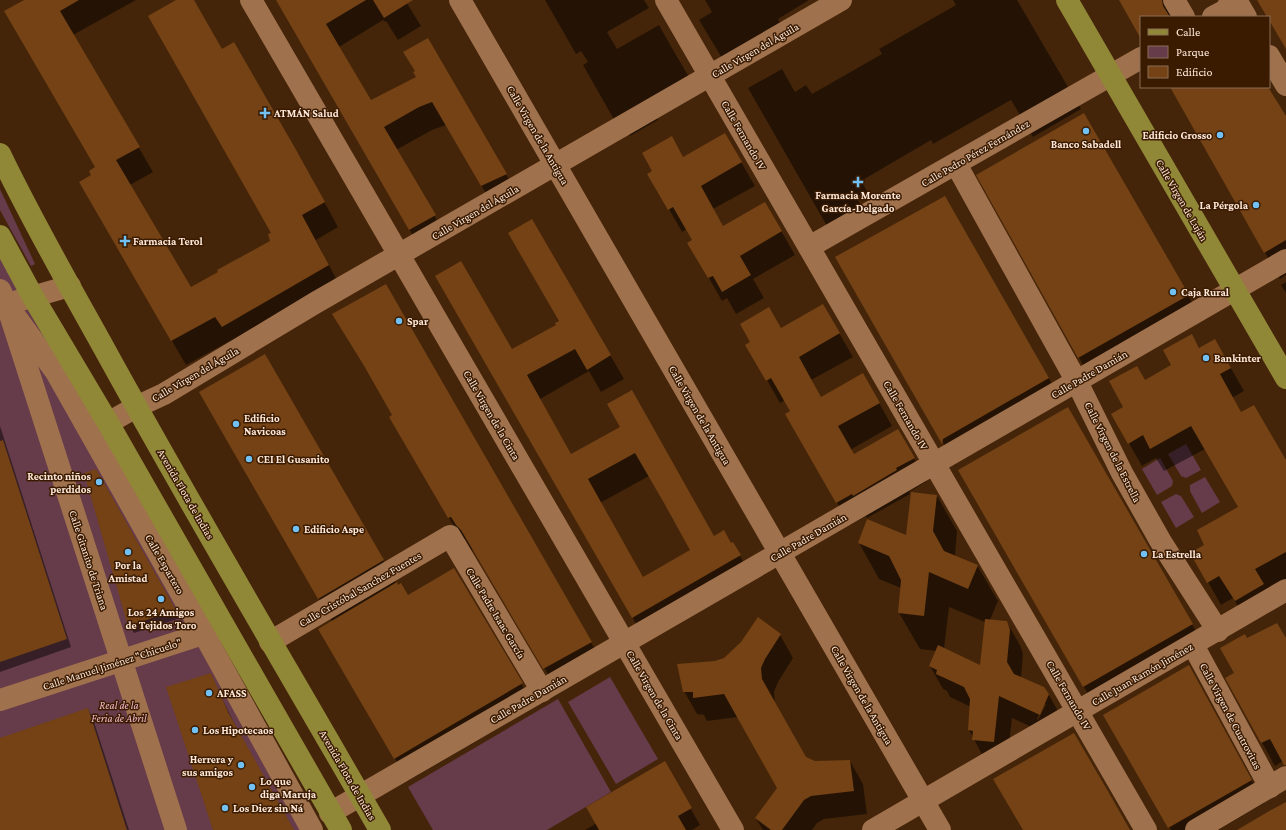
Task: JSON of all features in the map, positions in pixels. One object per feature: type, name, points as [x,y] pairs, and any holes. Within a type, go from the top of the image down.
[{"type":"main road","name":"Calle Virgen de Luján","points":[[1067,0],[1286,378]]},
{"type":"main road","name":"Avenida Flota de Indias","points":[[0,154],[23,201],[136,407],[270,642],[380,830]]},
{"type":"main road","points":[[0,236],[33,296],[108,423],[336,822]]},
{"type":"main road","points":[[225,627],[256,617]]},
{"type":"street","name":"Calle Virgen de la Cinta","points":[[251,0],[733,830]]},
{"type":"street","name":"Calle Virgen de la Antigua","points":[[460,0],[940,830]]},
{"type":"street","name":"Calle Fernando IV","points":[[666,0],[1146,830]]},
{"type":"street","name":"Calle Virgen del Águila","points":[[108,423],[136,407],[164,394],[315,303],[841,0]]},
{"type":"street","points":[[1174,0],[1183,16]]},
{"type":"street","points":[[1216,16],[1226,10],[1231,0]]},
{"type":"street","points":[[1236,0],[1245,16]]},
{"type":"street","points":[[1270,58],[1286,85]]},
{"type":"street","name":"Calle Pedro Pérez Fernández","points":[[809,247],[1140,59]]},
{"type":"street","name":"Calle Virgen de la Estrella","points":[[956,164],[1077,382],[1122,473],[1162,542],[1218,631]]},
{"type":"street","name":"Calle Padre Damián","points":[[336,822],[360,796],[1286,260]]},
{"type":"street","points":[[2,301],[33,296],[70,286]]},
{"type":"street","name":"Calle Espartero","points":[[2,301],[56,372],[204,634],[312,830]]},
{"type":"street","name":"Calle Gitanito de Triana","points":[[2,301],[176,830]]},
{"type":"street","name":"Calle Cristóbal Sanchez Fuentes","points":[[270,642],[450,536]]},
{"type":"street","name":"Calle Padre Isaac García","points":[[450,536],[542,691]]},
{"type":"street","name":"Calle Juan Ramón Jiménez","points":[[873,830],[1218,631],[1286,590]]},
{"type":"street","name":"Calle Manuel Jiménez \"Chicuelo\"","points":[[0,700],[225,627]]},
{"type":"street","name":"Calle Virgen de Cuatrovitas","points":[[1193,645],[1278,782]]},
{"type":"street","points":[[1196,830],[1278,782]]},
{"type":"green space","points":[[0,189],[35,264],[31,266],[0,210]]},
{"type":"green space","name":"Real de la Feria de Abril","points":[[0,253],[13,281],[323,830],[0,830]]},
{"type":"green space","points":[[1186,444],[1201,470],[1186,478],[1181,476],[1168,454]]},
{"type":"green space","points":[[1160,458],[1173,481],[1172,486],[1157,495],[1142,469]]},
{"type":"green space","points":[[1205,477],[1220,502],[1202,513],[1190,491],[1190,485]]},
{"type":"green space","points":[[1176,494],[1181,496],[1194,517],[1176,528],[1161,502]]},
{"type":"green space","points":[[610,677],[658,759],[616,784],[568,702]]},
{"type":"green space","points":[[558,699],[611,792],[547,830],[433,830],[408,787]]},
{"type":"building","points":[[24,0],[79,0],[60,11],[140,147],[116,160],[191,287],[218,272],[217,270],[270,241],[268,234],[271,233],[148,16],[176,0],[194,0],[222,49],[234,42],[325,202],[302,215],[329,265],[222,327],[215,317],[171,341],[79,182],[91,175],[89,171],[95,167],[4,11]]},
{"type":"building","points":[[276,0],[366,0],[326,24],[371,100],[416,77],[413,72],[415,71],[403,52],[428,38],[507,174],[481,186],[432,102],[419,107],[384,127],[436,215],[409,230]]},
{"type":"building","points":[[373,0],[413,0],[384,18]]},
{"type":"building","points":[[1119,0],[1162,0],[1163,6],[1169,16],[1140,16],[1140,37]]},
{"type":"building","points":[[1257,0],[1286,0],[1286,49],[1270,22],[1270,16],[1266,16]]},
{"type":"building","points":[[1171,88],[1269,88],[1286,116],[1286,240],[1264,253]]},
{"type":"building","points":[[1084,113],[1189,295],[1078,358],[976,175]]},
{"type":"building","points":[[725,133],[742,162],[701,186],[723,226],[765,202],[782,231],[740,256],[751,275],[722,292],[713,276],[708,278],[687,243],[692,240],[673,207],[668,210],[647,174],[652,171],[642,153],[672,136],[683,157]]},
{"type":"building","points":[[945,196],[1049,378],[943,439],[942,444],[835,257]]},
{"type":"building","points":[[532,219],[611,355],[587,370],[575,349],[527,375],[571,454],[620,427],[607,404],[632,390],[714,536],[724,530],[731,543],[733,542],[741,555],[632,618],[435,276],[461,261],[512,349],[556,325],[555,323],[559,321],[508,233]],"holes":[[[635,453],[690,550],[643,577],[588,479]]]},
{"type":"building","points":[[386,284],[592,642],[543,669],[461,530],[451,517],[448,518],[389,417],[392,415],[363,364],[332,314]]},
{"type":"building","points":[[823,304],[840,333],[799,357],[821,397],[863,373],[880,403],[838,426],[854,454],[898,429],[915,458],[896,468],[897,470],[853,496],[852,494],[836,503],[785,414],[790,411],[771,378],[766,381],[745,345],[750,342],[740,324],[769,307],[781,328]]},
{"type":"building","points":[[1192,334],[1199,348],[1215,339],[1231,368],[1220,374],[1241,412],[1254,405],[1286,460],[1286,552],[1255,569],[1264,584],[1235,601],[1219,576],[1207,583],[1190,553],[1204,545],[1197,530],[1238,507],[1191,426],[1150,449],[1143,435],[1128,444],[1111,414],[1123,407],[1109,381],[1137,366],[1145,380],[1171,365],[1163,350]]},
{"type":"building","points":[[265,354],[384,560],[318,599],[199,392]]},
{"type":"building","points":[[1068,407],[1193,624],[1083,687],[958,470]]},
{"type":"building","points":[[3,440],[67,639],[0,662],[0,441]]},
{"type":"building","points":[[96,469],[176,610],[128,626],[84,473]]},
{"type":"building","points":[[911,492],[937,495],[933,531],[944,551],[978,565],[968,589],[929,572],[924,616],[898,613],[901,580],[889,556],[858,543],[867,519],[906,535]]},
{"type":"building","points":[[454,568],[523,683],[394,759],[318,629],[397,582],[398,585],[401,583],[408,595]]},
{"type":"building","points":[[758,617],[781,634],[761,668],[762,679],[806,757],[815,761],[850,760],[854,791],[811,796],[804,800],[782,830],[771,830],[755,818],[777,788],[724,694],[693,698],[693,692],[683,692],[677,664],[715,661],[724,658],[741,642]]},
{"type":"building","points":[[985,619],[1007,621],[1010,630],[1007,662],[1014,674],[1044,687],[1049,694],[1040,715],[999,696],[994,742],[972,740],[973,731],[968,730],[970,699],[964,687],[936,674],[937,670],[929,666],[938,645],[980,665]]},
{"type":"building","points":[[1277,623],[1286,638],[1286,765],[1284,765],[1270,739],[1261,743],[1225,678],[1234,673],[1220,648],[1245,634],[1247,638]]},
{"type":"building","points":[[1189,665],[1252,780],[1168,828],[1103,715]]},
{"type":"building","points":[[211,673],[228,712],[294,830],[213,830],[166,687]]},
{"type":"building","points":[[88,708],[127,830],[0,830],[0,738]]},
{"type":"building","points":[[1074,733],[1130,830],[1023,830],[993,779]]},
{"type":"building","points":[[665,761],[692,808],[678,816],[686,830],[599,830],[586,807]]},
{"type":"building","points":[[1286,802],[1286,830],[1237,830],[1271,810]]},
{"type":"place","name":"ATMÁN Salud","points":[[265,113]]},
{"type":"place","name":"Banco Sabadell","points":[[1086,131]]},
{"type":"place","name":"Edificio Grosso","points":[[1220,135]]},
{"type":"place","name":"Farmacia Morente García-Delgado","points":[[858,182]]},
{"type":"place","name":"La Pérgola","points":[[1256,205]]},
{"type":"place","name":"Farmacia Terol","points":[[125,241]]},
{"type":"place","name":"Caja Rural","points":[[1173,292]]},
{"type":"place","name":"Spar","points":[[399,321]]},
{"type":"place","name":"Bankinter","points":[[1206,358]]},
{"type":"place","name":"Edificio Navicoas","points":[[236,424]]},
{"type":"place","name":"CEI El Gusanito","points":[[249,459]]},
{"type":"place","name":"Recinto niños perdidos","points":[[99,482]]},
{"type":"place","name":"Edificio Aspe","points":[[296,529]]},
{"type":"place","name":"Por la Amistad","points":[[128,552]]},
{"type":"place","name":"La Estrella","points":[[1144,554]]},
{"type":"place","name":"Los 24 Amigos de Tejidos Toro","points":[[161,599]]},
{"type":"place","name":"AFASS","points":[[209,693]]},
{"type":"place","name":"Los Hipotecaos","points":[[195,730]]},
{"type":"place","name":"Herrera y sus amigos","points":[[241,765]]},
{"type":"place","name":"Lo que diga Maruja","points":[[252,787]]},
{"type":"place","name":"Los Diez sin Ná","points":[[225,808]]}]
